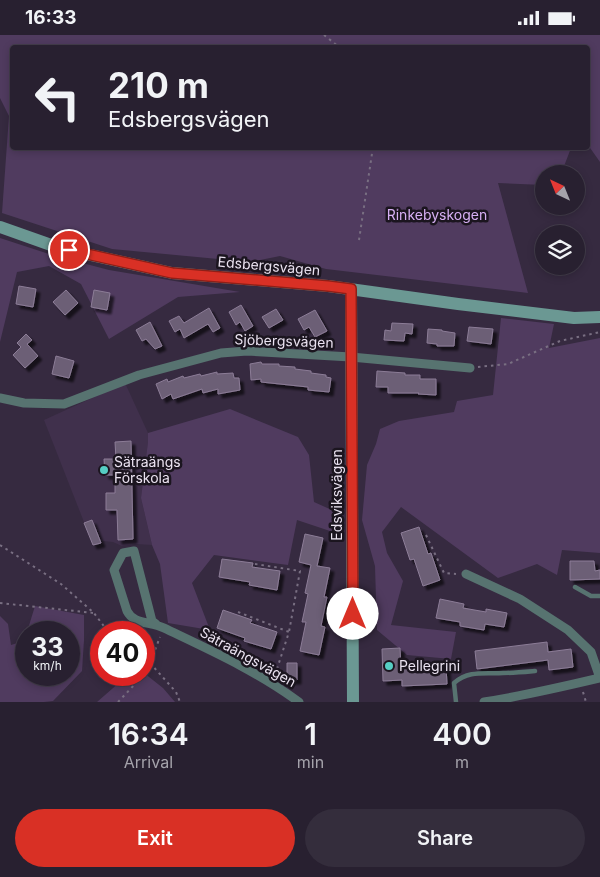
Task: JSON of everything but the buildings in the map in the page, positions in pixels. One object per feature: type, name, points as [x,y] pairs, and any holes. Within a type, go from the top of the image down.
[{"type":"main road","name":"Edsbergsvägen","points":[[0,227],[51,245],[172,273],[328,286],[574,318],[600,317]]},
{"type":"main road","name":"Edsviksvägen","points":[[351,289],[353,702]]},
{"type":"street","name":"Sjöbergsvägen","points":[[0,398],[24,403],[64,404],[139,375],[221,353],[247,351],[351,357],[470,368]]},
{"type":"street","name":"Sätraängsvägen","points":[[160,626],[134,620],[130,617],[114,570],[123,553],[134,551],[152,621],[224,656],[298,702]]},
{"type":"street","points":[[466,575],[520,599],[568,630],[591,652],[600,677],[514,698],[484,702]]},
{"type":"lane","points":[[575,587],[591,596],[600,596]]},
{"type":"lane","points":[[456,702],[454,683],[461,677],[473,673],[535,671]]},
{"type":"path","points":[[324,35],[336,45]]},
{"type":"path","points":[[359,240],[373,150]]},
{"type":"path","points":[[470,368],[508,364],[560,341],[600,332]]},
{"type":"path","points":[[426,535],[444,573],[466,575]]},
{"type":"path","points":[[0,545],[60,584],[94,613],[100,621]]},
{"type":"path","points":[[255,563],[300,571],[290,632],[272,685]]},
{"type":"path","points":[[0,603],[94,613]]},
{"type":"path","points":[[238,612],[290,632]]},
{"type":"path","points":[[155,644],[160,626]]},
{"type":"path","points":[[155,669],[176,692],[180,702]]},
{"type":"path","points":[[118,702],[133,686]]},
{"type":"shaded area","name":"Sätraängs Förskola","points":[[125,383],[148,433],[141,498],[152,545],[122,546],[104,541],[93,545],[44,420]]},
{"type":"green space","name":"Rinkebyskogen","points":[[0,35],[600,35],[600,162],[590,148],[590,45],[10,45],[10,150],[570,150],[564,165],[535,165],[535,185],[498,183],[528,293],[326,269],[280,256],[250,262],[112,249],[2,213],[9,116],[0,98]]},
{"type":"green space","points":[[0,238],[52,255],[109,270],[240,292],[178,297],[109,339],[81,284],[49,266],[17,272],[0,342]]},
{"type":"green space","points":[[501,318],[554,324],[549,348],[600,338],[600,553],[562,550],[557,575],[537,564],[498,578],[401,507],[382,532],[387,553],[403,581],[391,625],[456,632],[451,659],[407,655],[377,630],[375,566],[362,520],[367,465],[380,429],[399,421],[454,412],[457,401],[493,395]]},
{"type":"green space","points":[[230,409],[298,437],[309,455],[314,502],[343,515],[342,535],[297,520],[288,565],[214,555],[192,583],[210,630],[168,623],[160,564],[152,545],[141,498],[148,433]]},
{"type":"green space","points":[[35,606],[84,615],[82,671],[80,673],[80,621],[30,621]]},
{"type":"green space","points":[[0,616],[8,624],[11,645],[15,644],[15,686],[68,686],[53,701],[0,702]]},
{"type":"green space","points":[[155,682],[175,702],[97,702],[115,686],[155,686]]},
{"type":"place","name":"Sätraängs Förskola","points":[[104,470]]},
{"type":"place","name":"Pellegrini","points":[[389,666]]},
{"type":"route","points":[[69,250],[172,273],[351,289],[353,614]]}]
